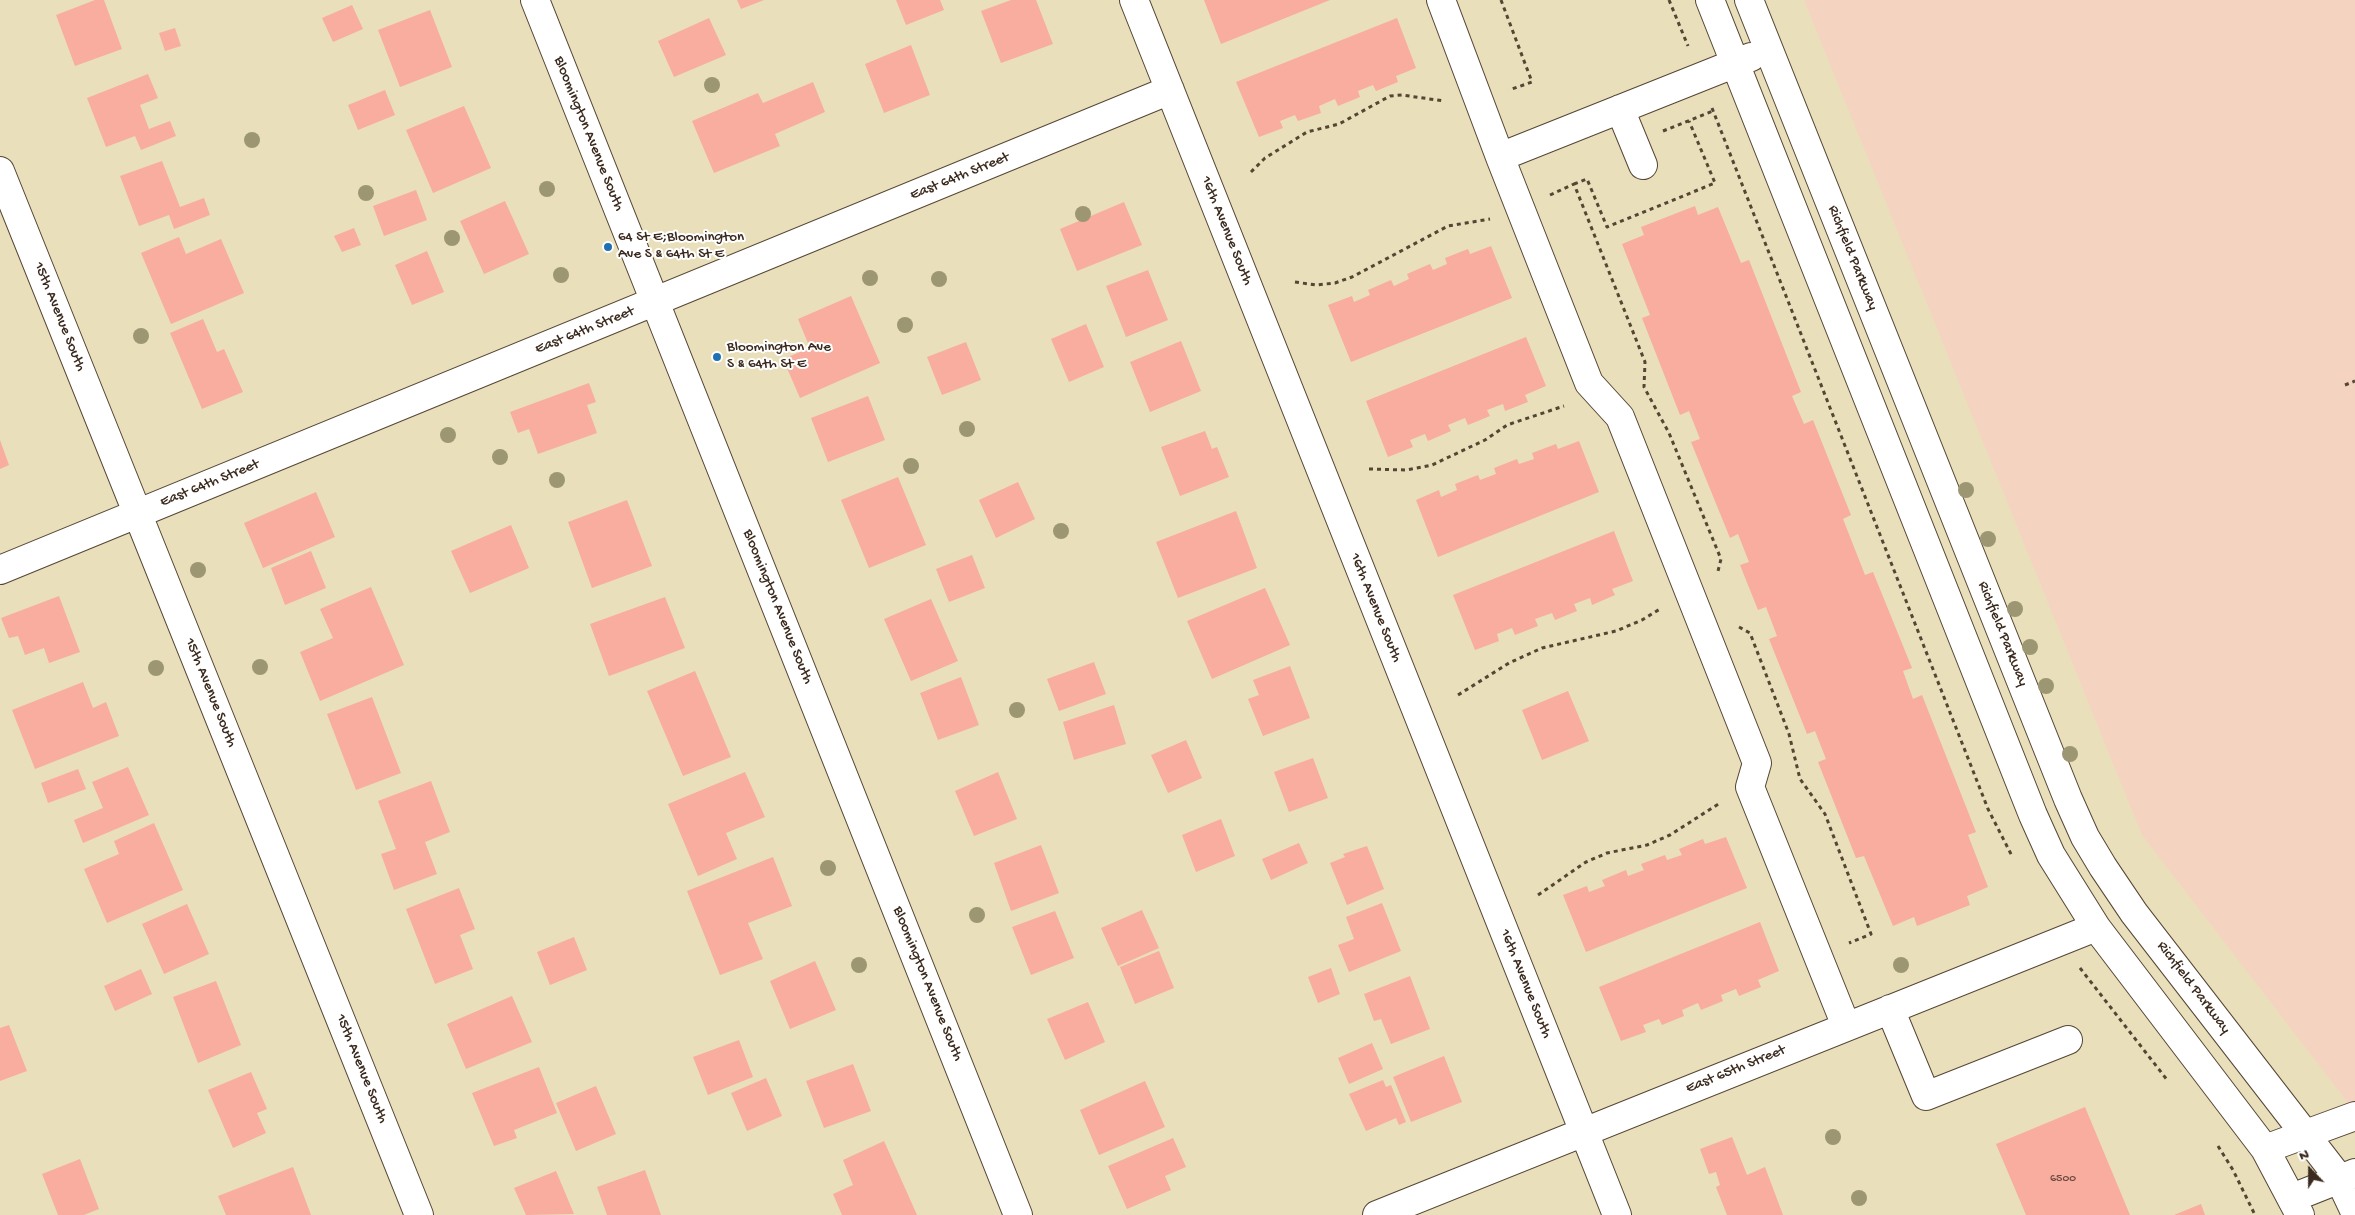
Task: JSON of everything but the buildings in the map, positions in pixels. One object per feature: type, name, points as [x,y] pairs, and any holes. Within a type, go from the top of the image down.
[{"type":"street","name":"Bloomington Avenue South","points":[[535,0],[1018,1215]]},
{"type":"street","name":"16th Avenue South","points":[[1134,0],[1617,1215]]},
{"type":"street","points":[[1441,0],[1588,383],[1620,417],[1757,763],[1750,787],[1846,1026]]},
{"type":"street","points":[[1710,0],[2033,815],[2051,855],[2096,927],[2265,1149],[2296,1206],[2347,1176]]},
{"type":"street","name":"Richfield Parkway","points":[[1749,0],[2064,790],[2085,837],[2134,912],[2303,1133],[2347,1176],[2355,1212]]},
{"type":"street","points":[[1500,156],[1768,50]]},
{"type":"street","name":"East 64th Street","points":[[0,570],[1170,90]]},
{"type":"street","points":[[1620,109],[1643,166]]},
{"type":"street","name":"15th Avenue South","points":[[0,171],[419,1215]]},
{"type":"street","name":"East 65th Street","points":[[1376,1215],[2096,927]]},
{"type":"street","points":[[1890,1009],[1926,1096],[2068,1040]]},
{"type":"street","points":[[2265,1149],[2303,1133],[2355,1116]]},
{"type":"path","points":[[1501,0],[1532,82],[1503,93]]},
{"type":"path","points":[[1251,172],[1265,158],[1307,132],[1339,124],[1390,96],[1438,99],[1451,103]]},
{"type":"path","points":[[1663,132],[1713,111]]},
{"type":"path","points":[[1544,194],[1549,196],[1587,179],[1606,227],[1715,183],[1689,121]]},
{"type":"path","points":[[1574,184],[1645,362],[1644,386],[1669,433],[1721,559],[1717,575]]},
{"type":"path","points":[[1294,282],[1316,285],[1335,284],[1352,277],[1448,226],[1495,216]]},
{"type":"path","points":[[2345,384],[2355,381]]},
{"type":"path","points":[[1369,469],[1406,470],[1432,464],[1485,440],[1507,425],[1569,404]]},
{"type":"path","points":[[1458,695],[1509,663],[1542,648],[1616,631],[1642,620],[1663,606]]},
{"type":"path","points":[[1737,626],[1750,633],[1789,734],[1800,780],[1825,814],[1871,934],[1842,946]]},
{"type":"path","points":[[1538,895],[1586,862],[1607,854],[1647,845],[1670,835],[1721,802]]},
{"type":"shaded area","points":[[1804,0],[2355,0],[2355,1112],[2142,835]]},
{"type":"place","name":"64 St E;Bloomington Ave S & 64th St E","points":[[608,247]]},
{"type":"place","name":"Bloomington Ave S & 64th St E","points":[[717,357]]}]
